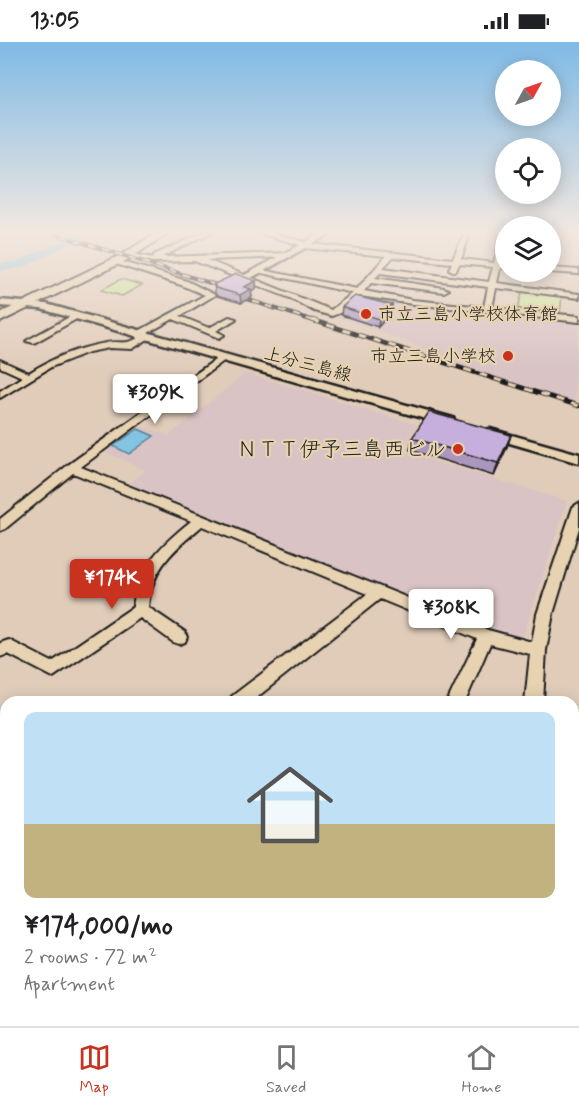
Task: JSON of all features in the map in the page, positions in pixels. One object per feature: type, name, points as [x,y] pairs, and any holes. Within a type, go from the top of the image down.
[{"type":"highway","points":[[0,318],[81,278]]},
{"type":"main road","name":"上分三島線","points":[[0,303],[27,304],[455,423]]},
{"type":"main road","points":[[478,430],[579,459]]},
{"type":"street","points":[[0,395],[48,365],[86,350],[109,345],[129,347],[141,336],[211,295],[165,278]]},
{"type":"street","points":[[247,278],[255,283],[293,296],[312,307],[332,313],[339,310],[370,280],[444,290]]},
{"type":"street","points":[[291,278],[438,305],[472,295],[492,285],[579,296]]},
{"type":"street","points":[[440,278],[449,279],[472,295],[487,310],[579,319]]},
{"type":"street","points":[[438,305],[449,279]]},
{"type":"street","points":[[487,310],[495,279]]},
{"type":"street","points":[[173,316],[215,332],[232,319]]},
{"type":"street","points":[[31,341],[76,317]]},
{"type":"street","points":[[0,526],[72,468],[222,358]]},
{"type":"street","points":[[0,363],[28,376]]},
{"type":"street","points":[[72,468],[486,636],[538,651]]},
{"type":"street","points":[[534,696],[538,651],[545,614],[579,511]]},
{"type":"street","points":[[0,650],[9,647],[53,670],[140,610],[143,584],[151,567],[162,553],[201,521]]},
{"type":"street","points":[[246,696],[378,593]]},
{"type":"street","points":[[140,610],[179,636]]},
{"type":"street","points":[[459,696],[486,636]]},
{"type":"shaded area","name":"市立三島小学校","points":[[358,297],[411,305],[576,320],[578,322],[574,403],[467,367],[414,344],[337,317]]},
{"type":"shaded area","points":[[245,373],[417,425],[401,451],[567,501],[520,646],[129,485],[145,470],[101,450],[137,425],[169,436]]},
{"type":"green space","points":[[121,279],[142,285],[122,296],[101,290]]},
{"type":"green space","points":[[523,289],[562,295],[560,315],[518,309]]},
{"type":"water","points":[[138,429],[154,436],[129,454],[113,446]]},
{"type":"building","points":[[227,278],[247,278],[256,281],[244,287],[251,289],[240,295],[216,288],[214,284]]},
{"type":"building","points":[[355,296],[392,305],[379,319],[342,307]]},
{"type":"building","points":[[429,412],[511,435],[498,463],[412,438]]},
{"type":"railway","points":[[194,278],[229,289]]},
{"type":"railway","points":[[240,297],[317,322]]},
{"type":"railway","points":[[312,320],[579,406]]},
{"type":"place","name":"市立三島小学校体育館","points":[[366,314]]},
{"type":"place","name":"市立三島小学校","points":[[508,356]]},
{"type":"place","name":"ＮＴＴ伊予三島西ビル","points":[[458,449]]}]
